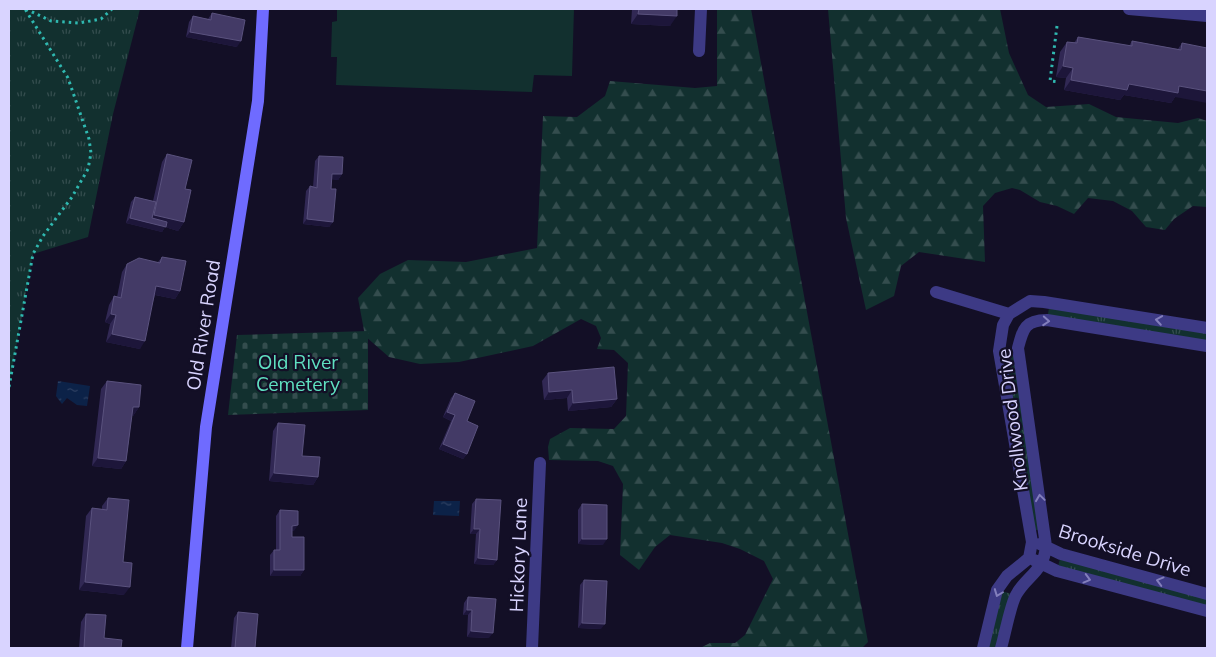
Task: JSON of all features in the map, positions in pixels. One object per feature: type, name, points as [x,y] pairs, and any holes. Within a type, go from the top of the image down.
[{"type":"main road","name":"Old River Road","points":[[187,648],[206,427],[258,101],[263,9]]},
{"type":"street","points":[[699,52],[701,9]]},
{"type":"street","points":[[1129,9],[1207,16]]},
{"type":"street","points":[[936,292],[1009,314],[1030,301],[1207,328]]},
{"type":"street","name":"Knollwood Drive","points":[[1009,314],[1003,325],[999,351],[1032,542],[1029,558]]},
{"type":"street","name":"Knollwood Drive","points":[[1046,546],[1018,348],[1026,325],[1035,320],[1047,320],[1207,346]]},
{"type":"street","name":"Hickory Lane","points":[[532,648],[540,463]]},
{"type":"street","name":"Brookside Drive","points":[[1032,542],[1046,546],[1061,554],[1207,594]]},
{"type":"street","points":[[1001,648],[1016,595],[1042,563],[1046,546]]},
{"type":"street","points":[[983,648],[998,590],[1007,576],[1029,558]]},
{"type":"street","name":"Brookside Drive","points":[[1029,558],[1057,571],[1207,611]]},
{"type":"path","points":[[25,9],[51,21],[79,23],[101,19],[112,9]]},
{"type":"path","points":[[9,387],[33,254],[43,236],[72,197],[88,169],[91,153],[89,140],[68,78],[25,9]]},
{"type":"path","points":[[1058,26],[1050,81],[1059,82]]},
{"type":"green space","points":[[9,9],[140,9],[113,114],[88,237],[33,254],[9,387]]},
{"type":"green space","points":[[337,9],[574,9],[572,76],[534,75],[532,92],[336,85],[337,57],[331,57],[332,22],[337,21]]},
{"type":"green space","points":[[717,9],[751,9],[868,642],[862,648],[700,648],[710,643],[735,643],[745,635],[773,579],[764,561],[740,549],[722,543],[670,535],[655,547],[639,570],[620,555],[623,484],[613,466],[598,461],[549,460],[548,447],[550,439],[570,428],[614,429],[626,416],[628,363],[614,350],[597,349],[601,338],[596,326],[581,319],[533,346],[459,362],[420,364],[389,357],[365,336],[358,298],[380,274],[408,260],[466,262],[537,248],[543,116],[577,117],[605,96],[610,81],[695,88],[717,86]]},
{"type":"green space","points":[[828,9],[1000,9],[1009,53],[1028,95],[1046,107],[1089,104],[1116,117],[1178,123],[1198,118],[1207,121],[1207,207],[1193,206],[1174,219],[1165,230],[1146,227],[1132,211],[1113,201],[1088,198],[1074,214],[1057,206],[1040,202],[1020,190],[1012,188],[995,193],[983,206],[985,262],[919,252],[901,266],[894,296],[866,310],[846,218]]},
{"type":"green space","points":[[1050,302],[1207,328],[1207,346],[1047,320]]},
{"type":"green space","name":"Old River Cemetery","points":[[368,331],[368,410],[228,415],[237,335]]},
{"type":"green space","points":[[1018,348],[1045,529],[1030,531],[999,351]]},
{"type":"green space","points":[[1061,554],[1207,594],[1207,611],[1057,571]]},
{"type":"green space","points":[[997,590],[1016,595],[1001,648],[982,648]]},
{"type":"water","points":[[58,381],[90,386],[87,406],[77,405],[67,398],[62,404],[56,396]]},
{"type":"water","points":[[434,501],[460,501],[459,516],[433,515]]},
{"type":"building","points":[[639,9],[677,9],[677,16],[638,14]]},
{"type":"building","points":[[212,13],[245,20],[241,41],[190,32],[193,16],[211,20]]},
{"type":"building","points":[[1078,37],[1132,46],[1132,41],[1181,50],[1182,43],[1207,48],[1207,91],[1179,86],[1178,93],[1129,84],[1127,90],[1071,80],[1073,68],[1063,66],[1067,42],[1077,43]]},
{"type":"building","points":[[167,154],[192,160],[185,189],[191,190],[184,222],[154,215]]},
{"type":"building","points":[[319,156],[343,157],[342,174],[332,174],[331,189],[336,189],[333,222],[307,219],[310,186],[317,188]]},
{"type":"building","points":[[135,197],[156,202],[152,218],[167,222],[166,227],[130,218]]},
{"type":"building","points":[[162,257],[186,261],[180,291],[156,286],[145,341],[112,334],[116,315],[111,314],[114,296],[121,298],[127,264],[139,258],[160,263]]},
{"type":"building","points":[[614,367],[617,399],[573,403],[572,390],[549,392],[548,373]]},
{"type":"building","points":[[107,381],[141,385],[139,407],[133,407],[126,461],[98,458]]},
{"type":"building","points":[[455,393],[475,401],[467,421],[478,426],[467,454],[443,444],[455,415],[447,412]]},
{"type":"building","points":[[278,423],[305,425],[302,456],[320,457],[318,477],[274,473]]},
{"type":"building","points":[[108,498],[129,500],[123,562],[132,563],[130,587],[85,582],[92,508],[107,510]]},
{"type":"building","points":[[476,499],[501,500],[497,560],[478,558],[480,529],[474,529]]},
{"type":"building","points":[[582,504],[607,505],[607,539],[582,539]]},
{"type":"building","points":[[280,510],[298,511],[298,525],[292,526],[292,537],[304,537],[304,570],[274,570],[274,550],[280,550]]},
{"type":"building","points":[[584,580],[607,581],[605,624],[582,623]]},
{"type":"building","points":[[468,597],[496,599],[493,633],[471,631],[472,610],[467,610]]},
{"type":"building","points":[[238,612],[258,614],[255,648],[235,648]]},
{"type":"building","points":[[86,614],[106,615],[104,638],[122,640],[121,648],[84,648]]}]
